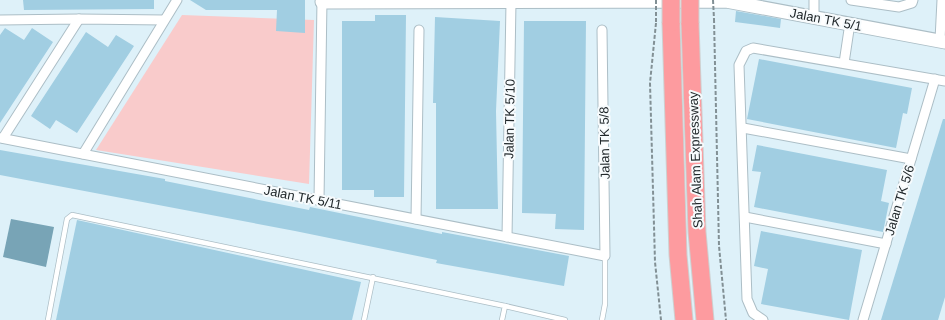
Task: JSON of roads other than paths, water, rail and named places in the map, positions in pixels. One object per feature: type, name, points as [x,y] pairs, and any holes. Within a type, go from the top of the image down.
[{"type":"highway","name":"Shah Alam Expressway","points":[[671,0],[664,23],[678,255],[684,320]]},
{"type":"highway","name":"Shah Alam Expressway","points":[[690,0],[697,232],[705,320]]},
{"type":"street","points":[[83,154],[177,0]]},
{"type":"street","points":[[814,0],[814,17]]},
{"type":"street","points":[[851,0],[899,7],[912,3],[913,0]]},
{"type":"street","points":[[942,0],[942,41]]},
{"type":"street","points":[[319,200],[322,1]]},
{"type":"street","name":"Jalan TK 5/1","points":[[322,1],[726,1],[942,41]]},
{"type":"street","name":"Jalan TK 5/10","points":[[506,237],[511,2]]},
{"type":"street","points":[[2,138],[79,19]]},
{"type":"street","points":[[0,20],[164,20]]},
{"type":"street","points":[[844,63],[850,24]]},
{"type":"street","points":[[416,219],[419,30]]},
{"type":"street","name":"Jalan TK 5/8","points":[[602,30],[605,256]]},
{"type":"street","points":[[763,320],[753,313],[747,299],[743,128],[739,65],[746,51],[753,48],[945,81]]},
{"type":"street","name":"Jalan TK 5/6","points":[[863,320],[935,79]]},
{"type":"street","points":[[743,128],[911,159]]},
{"type":"street","name":"Jalan TK 5/11","points":[[2,138],[605,256]]},
{"type":"street","points":[[745,217],[886,244]]},
{"type":"lane","points":[[48,320],[68,219],[72,215],[373,277],[565,320]]},
{"type":"lane","points":[[602,320],[605,304],[605,256]]},
{"type":"lane","points":[[364,320],[373,277]]},
{"type":"lane","points":[[502,320],[505,306]]},
{"type":"water","points":[[11,219],[54,227],[46,267],[3,257]]}]
